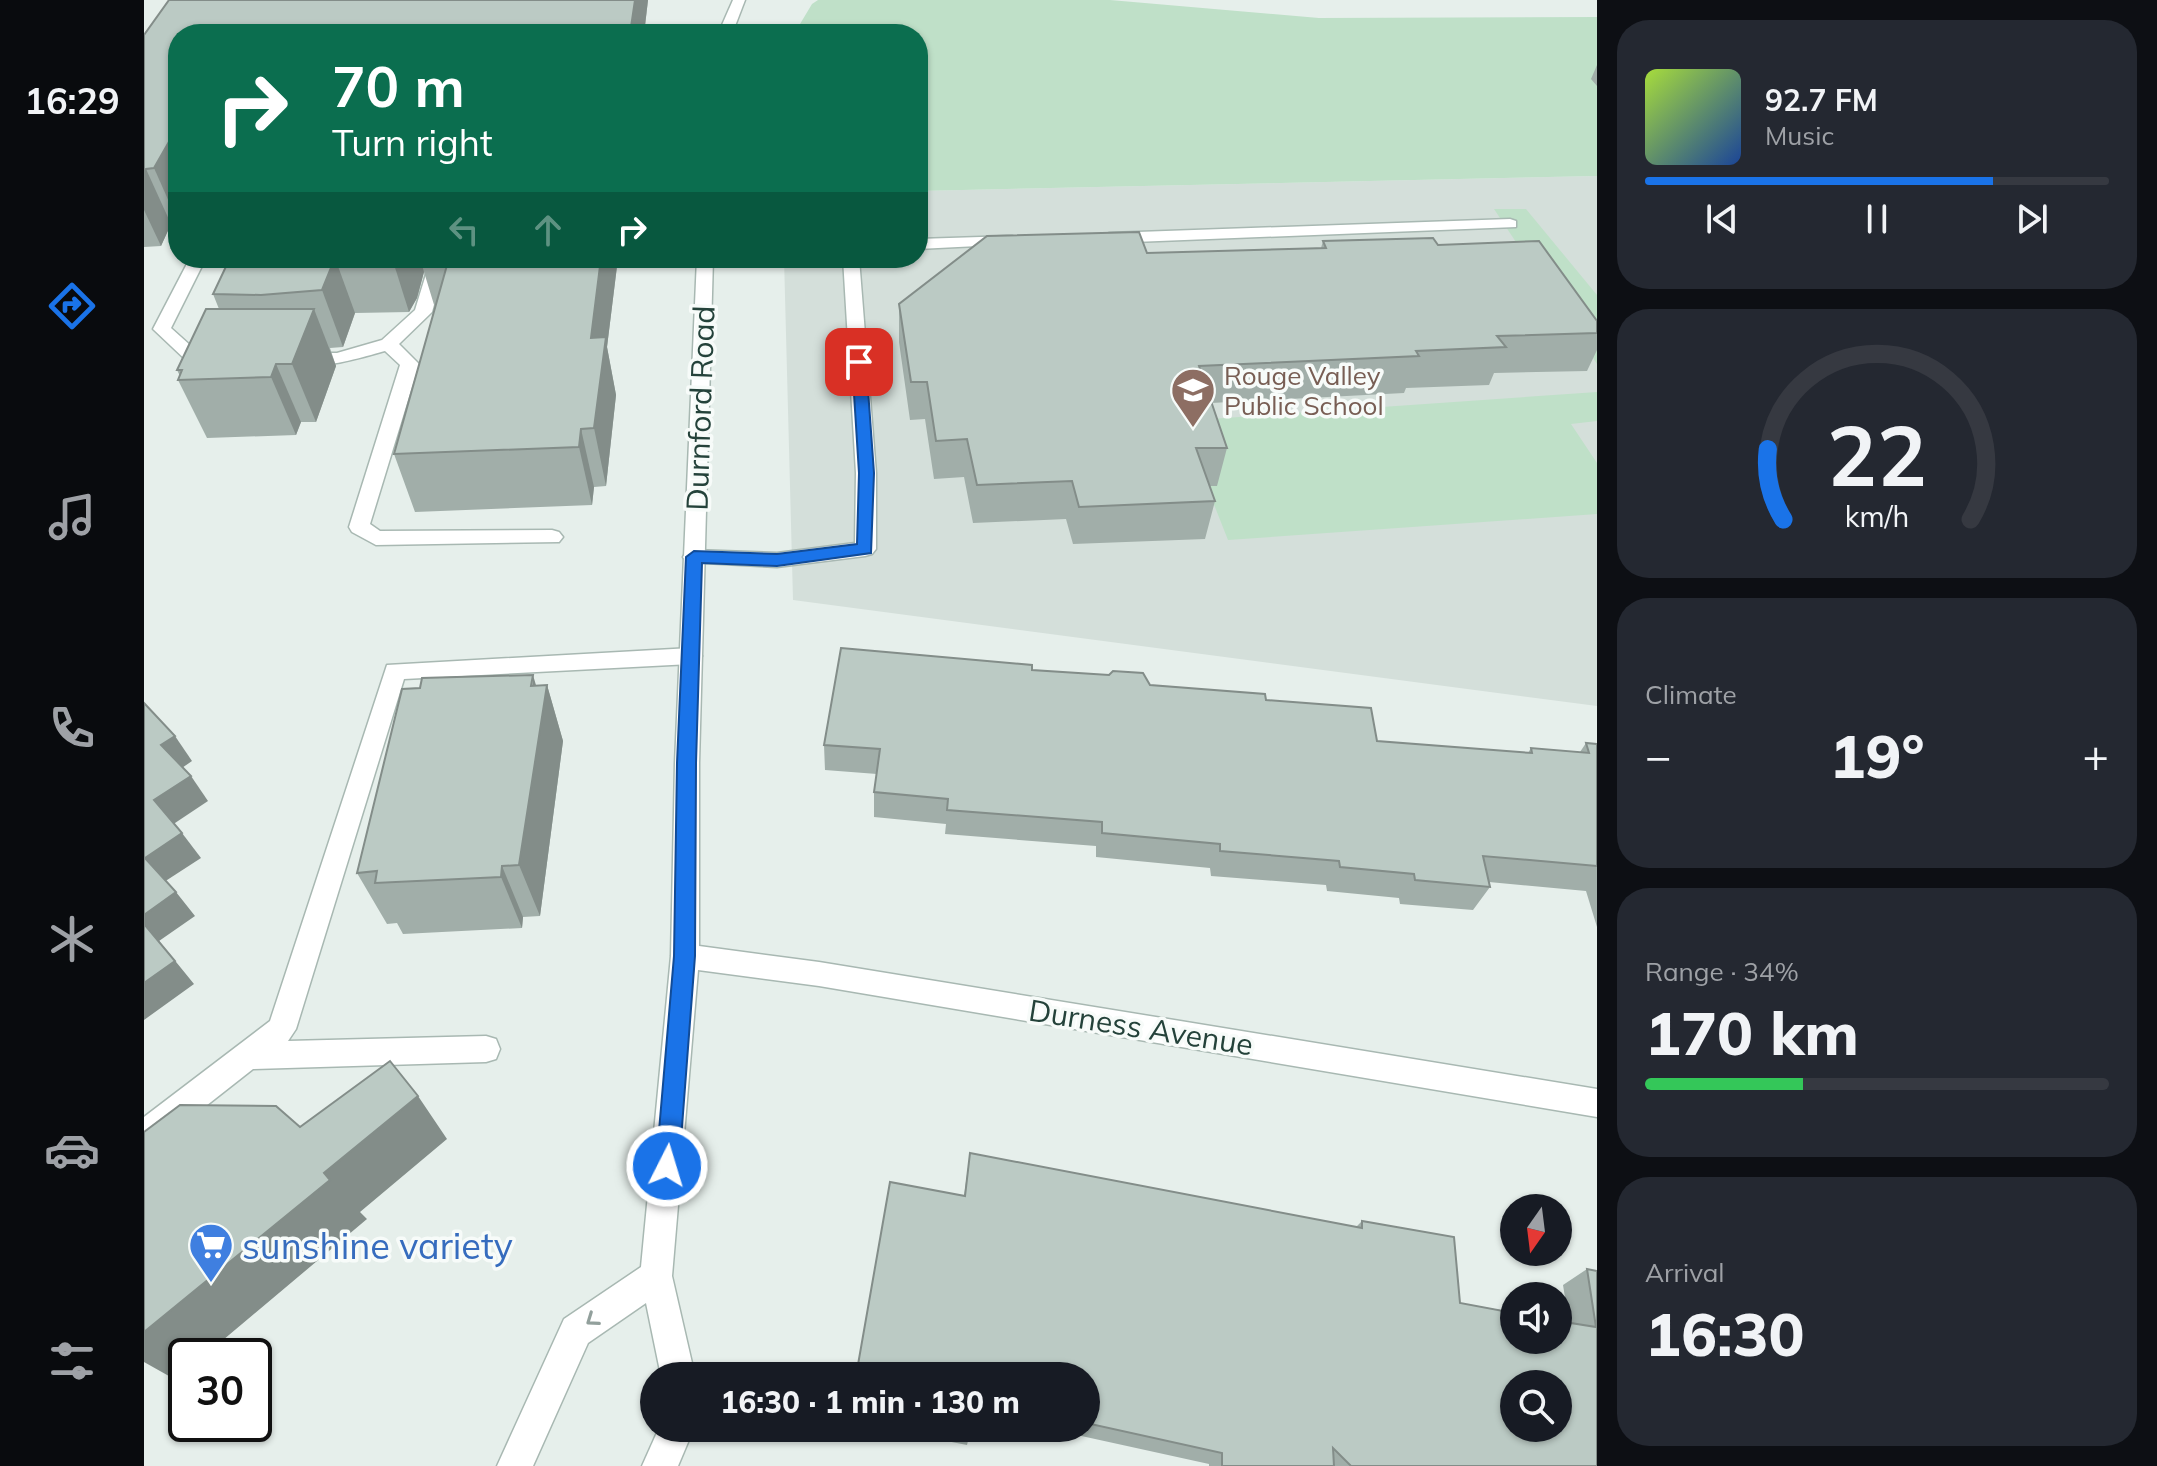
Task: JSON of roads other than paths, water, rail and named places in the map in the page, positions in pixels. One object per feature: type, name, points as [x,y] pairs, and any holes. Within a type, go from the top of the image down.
[{"type":"street","points":[[729,24],[739,0]]},
{"type":"street","points":[[1096,238],[1510,224]]},
{"type":"street","points":[[928,244],[1034,240]]},
{"type":"street","points":[[193,268],[162,329],[195,359],[227,359]]},
{"type":"street","points":[[275,359],[338,358],[388,344],[423,312],[436,268]]},
{"type":"street","name":"Durnford Road","points":[[675,1362],[656,1276],[685,956],[691,656],[705,268]]},
{"type":"street","points":[[694,557],[777,560],[865,549],[866,473],[852,268]]},
{"type":"street","points":[[388,344],[410,364],[359,527],[376,538],[552,537]]},
{"type":"street","points":[[144,1136],[282,1029],[395,671],[691,656]]},
{"type":"street","name":"Durness Avenue","points":[[685,956],[819,974],[1597,1103]]},
{"type":"street","points":[[247,1056],[486,1049]]},
{"type":"street","points":[[515,1466],[576,1331],[656,1276]]},
{"type":"street","points":[[660,1466],[671,1442]]},
{"type":"place","name":"Rouge Valley Public School","points":[[1193,429]]},
{"type":"place","name":"sunshine variety","points":[[211,1284]]}]
